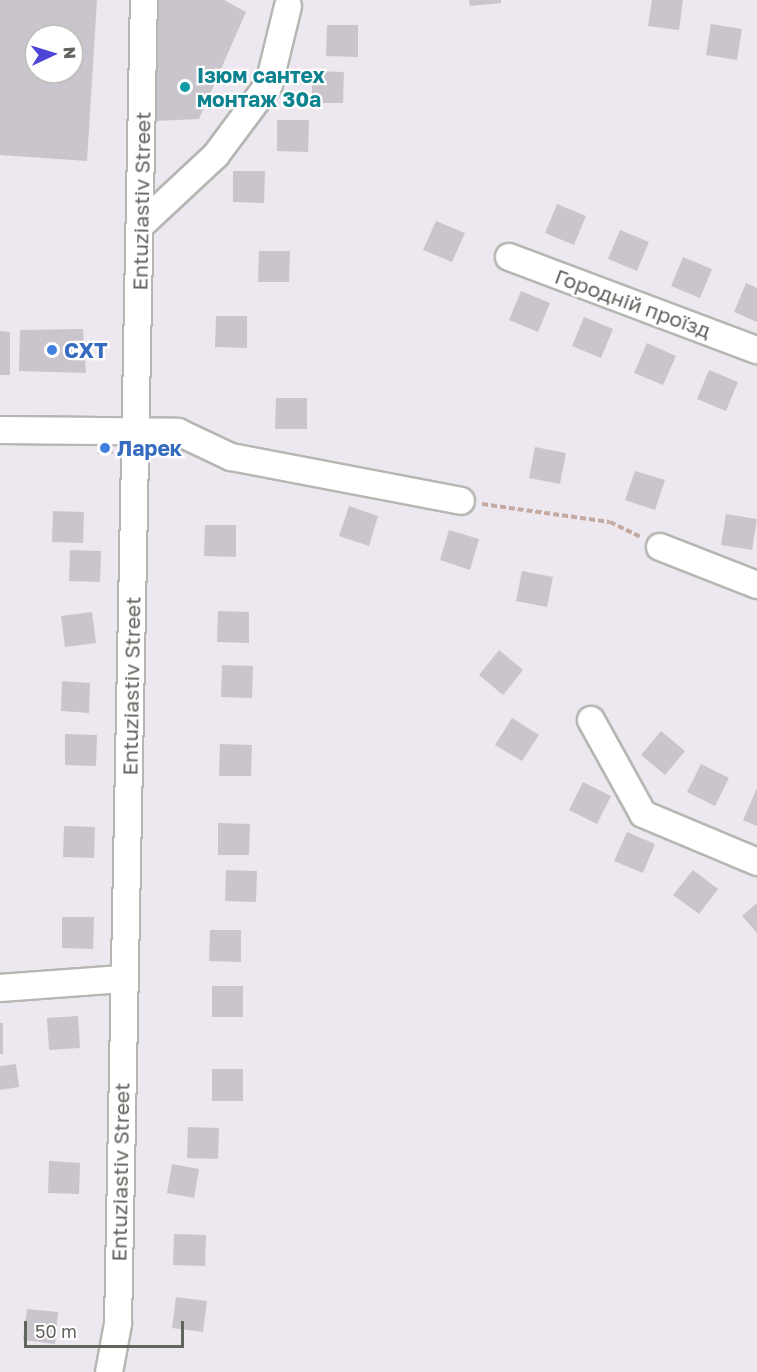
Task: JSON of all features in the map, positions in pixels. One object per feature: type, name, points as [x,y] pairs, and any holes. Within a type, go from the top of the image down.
[{"type":"street","name":"Entuziastiv Street","points":[[109,1372],[118,1324],[144,0]]},
{"type":"street","points":[[141,225],[216,155],[269,84],[288,2]]},
{"type":"street","name":"Городній проїзд","points":[[509,257],[757,350]]},
{"type":"street","points":[[0,430],[137,434],[178,432],[231,457],[461,501]]},
{"type":"street","points":[[660,547],[757,585]]},
{"type":"street","points":[[591,720],[643,814],[757,862]]},
{"type":"street","points":[[0,988],[123,979]]},
{"type":"path","points":[[461,501],[610,522],[660,547]]},
{"type":"building","points":[[0,0],[97,0],[87,161],[0,155]]},
{"type":"building","name":"Ізюм сантех монтаж 30a","points":[[158,0],[224,0],[246,12],[199,119],[155,121]]},
{"type":"building","points":[[469,0],[501,0],[501,3],[470,6]]},
{"type":"building","points":[[652,0],[683,0],[679,30],[648,26]]},
{"type":"building","points":[[711,24],[742,29],[737,60],[706,55]]},
{"type":"building","points":[[327,25],[358,25],[358,57],[326,56]]},
{"type":"building","points":[[312,71],[344,72],[343,103],[312,103]]},
{"type":"building","points":[[277,120],[309,120],[308,152],[277,151]]},
{"type":"building","points":[[233,171],[265,171],[264,203],[233,202]]},
{"type":"building","points":[[557,204],[586,216],[574,245],[545,233]]},
{"type":"building","points":[[436,221],[465,233],[452,262],[423,250]]},
{"type":"building","points":[[620,230],[649,242],[637,271],[608,259]]},
{"type":"building","points":[[259,251],[290,251],[289,282],[258,282]]},
{"type":"building","points":[[683,257],[712,269],[700,298],[671,286]]},
{"type":"building","points":[[746,283],[757,288],[757,322],[734,312]]},
{"type":"building","points":[[521,291],[550,303],[538,332],[509,320]]},
{"type":"building","points":[[216,316],[247,316],[247,348],[215,347]]},
{"type":"building","points":[[584,317],[613,329],[601,358],[572,346]]},
{"type":"building","name":"СХТ","points":[[83,329],[86,373],[19,371],[20,330]]},
{"type":"building","points":[[0,331],[10,332],[10,375],[0,375]]},
{"type":"building","points":[[647,343],[676,356],[663,385],[634,373]]},
{"type":"building","points":[[709,370],[738,382],[726,411],[697,399]]},
{"type":"building","points":[[276,398],[307,398],[307,429],[275,429]]},
{"type":"building","name":"Ларек","points":[[113,442],[113,454],[98,454],[98,443]]},
{"type":"building","points":[[535,447],[566,453],[560,484],[529,478]]},
{"type":"building","points":[[635,471],[665,480],[655,510],[625,500]]},
{"type":"building","points":[[349,506],[378,516],[369,546],[339,536]]},
{"type":"building","points":[[53,511],[84,512],[83,543],[52,542]]},
{"type":"building","points":[[726,514],[757,519],[752,550],[721,545]]},
{"type":"building","points":[[205,525],[236,525],[236,557],[204,556]]},
{"type":"building","points":[[449,530],[479,539],[470,570],[440,560]]},
{"type":"building","points":[[70,550],[101,551],[100,582],[69,581]]},
{"type":"building","points":[[522,571],[553,577],[547,607],[516,601]]},
{"type":"building","points":[[218,611],[249,612],[249,643],[217,642]]},
{"type":"building","points":[[92,612],[96,643],[65,647],[61,616]]},
{"type":"building","points":[[499,650],[523,670],[503,695],[479,675]]},
{"type":"building","points":[[222,665],[253,666],[252,698],[221,697]]},
{"type":"building","points":[[62,681],[90,683],[89,713],[61,711]]},
{"type":"building","points":[[512,718],[539,735],[522,761],[495,745]]},
{"type":"building","points":[[661,731],[685,751],[665,775],[641,755]]},
{"type":"building","points":[[65,734],[97,735],[96,766],[65,765]]},
{"type":"building","points":[[220,744],[252,745],[251,776],[219,776]]},
{"type":"building","points":[[701,764],[729,778],[715,806],[687,792]]},
{"type":"building","points":[[583,782],[611,796],[597,824],[569,810]]},
{"type":"building","points":[[757,788],[757,826],[743,820]]},
{"type":"building","points":[[218,823],[250,824],[249,855],[218,855]]},
{"type":"building","points":[[64,826],[95,827],[94,858],[63,857]]},
{"type":"building","points":[[627,832],[655,844],[643,873],[614,861]]},
{"type":"building","points":[[226,870],[257,871],[256,902],[225,901]]},
{"type":"building","points":[[693,870],[718,889],[699,914],[673,895]]},
{"type":"building","points":[[757,903],[757,933],[742,916]]},
{"type":"building","points":[[62,917],[94,917],[93,949],[62,948]]},
{"type":"building","points":[[210,930],[241,930],[241,962],[209,961]]},
{"type":"building","points":[[212,986],[243,986],[243,1017],[212,1017]]},
{"type":"building","points":[[78,1016],[80,1048],[49,1050],[47,1018]]},
{"type":"building","points":[[0,1023],[3,1023],[3,1054],[0,1054]]},
{"type":"building","points":[[16,1064],[19,1087],[0,1090],[0,1066]]},
{"type":"building","points":[[212,1069],[243,1069],[243,1101],[212,1101]]},
{"type":"building","points":[[188,1127],[219,1128],[218,1159],[187,1158]]},
{"type":"building","points":[[49,1161],[80,1163],[79,1194],[48,1193]]},
{"type":"building","points":[[172,1164],[199,1169],[194,1198],[167,1193]]},
{"type":"building","points":[[174,1234],[206,1235],[205,1266],[173,1265]]},
{"type":"building","points":[[176,1297],[207,1301],[203,1332],[172,1328]]},
{"type":"building","points":[[27,1309],[58,1312],[55,1344],[23,1340]]},
{"type":"place","name":"Ізюм сантех монтаж 30a","points":[[185,87]]},
{"type":"place","name":"СХТ","points":[[52,350]]},
{"type":"place","name":"Ларек","points":[[105,448]]}]
